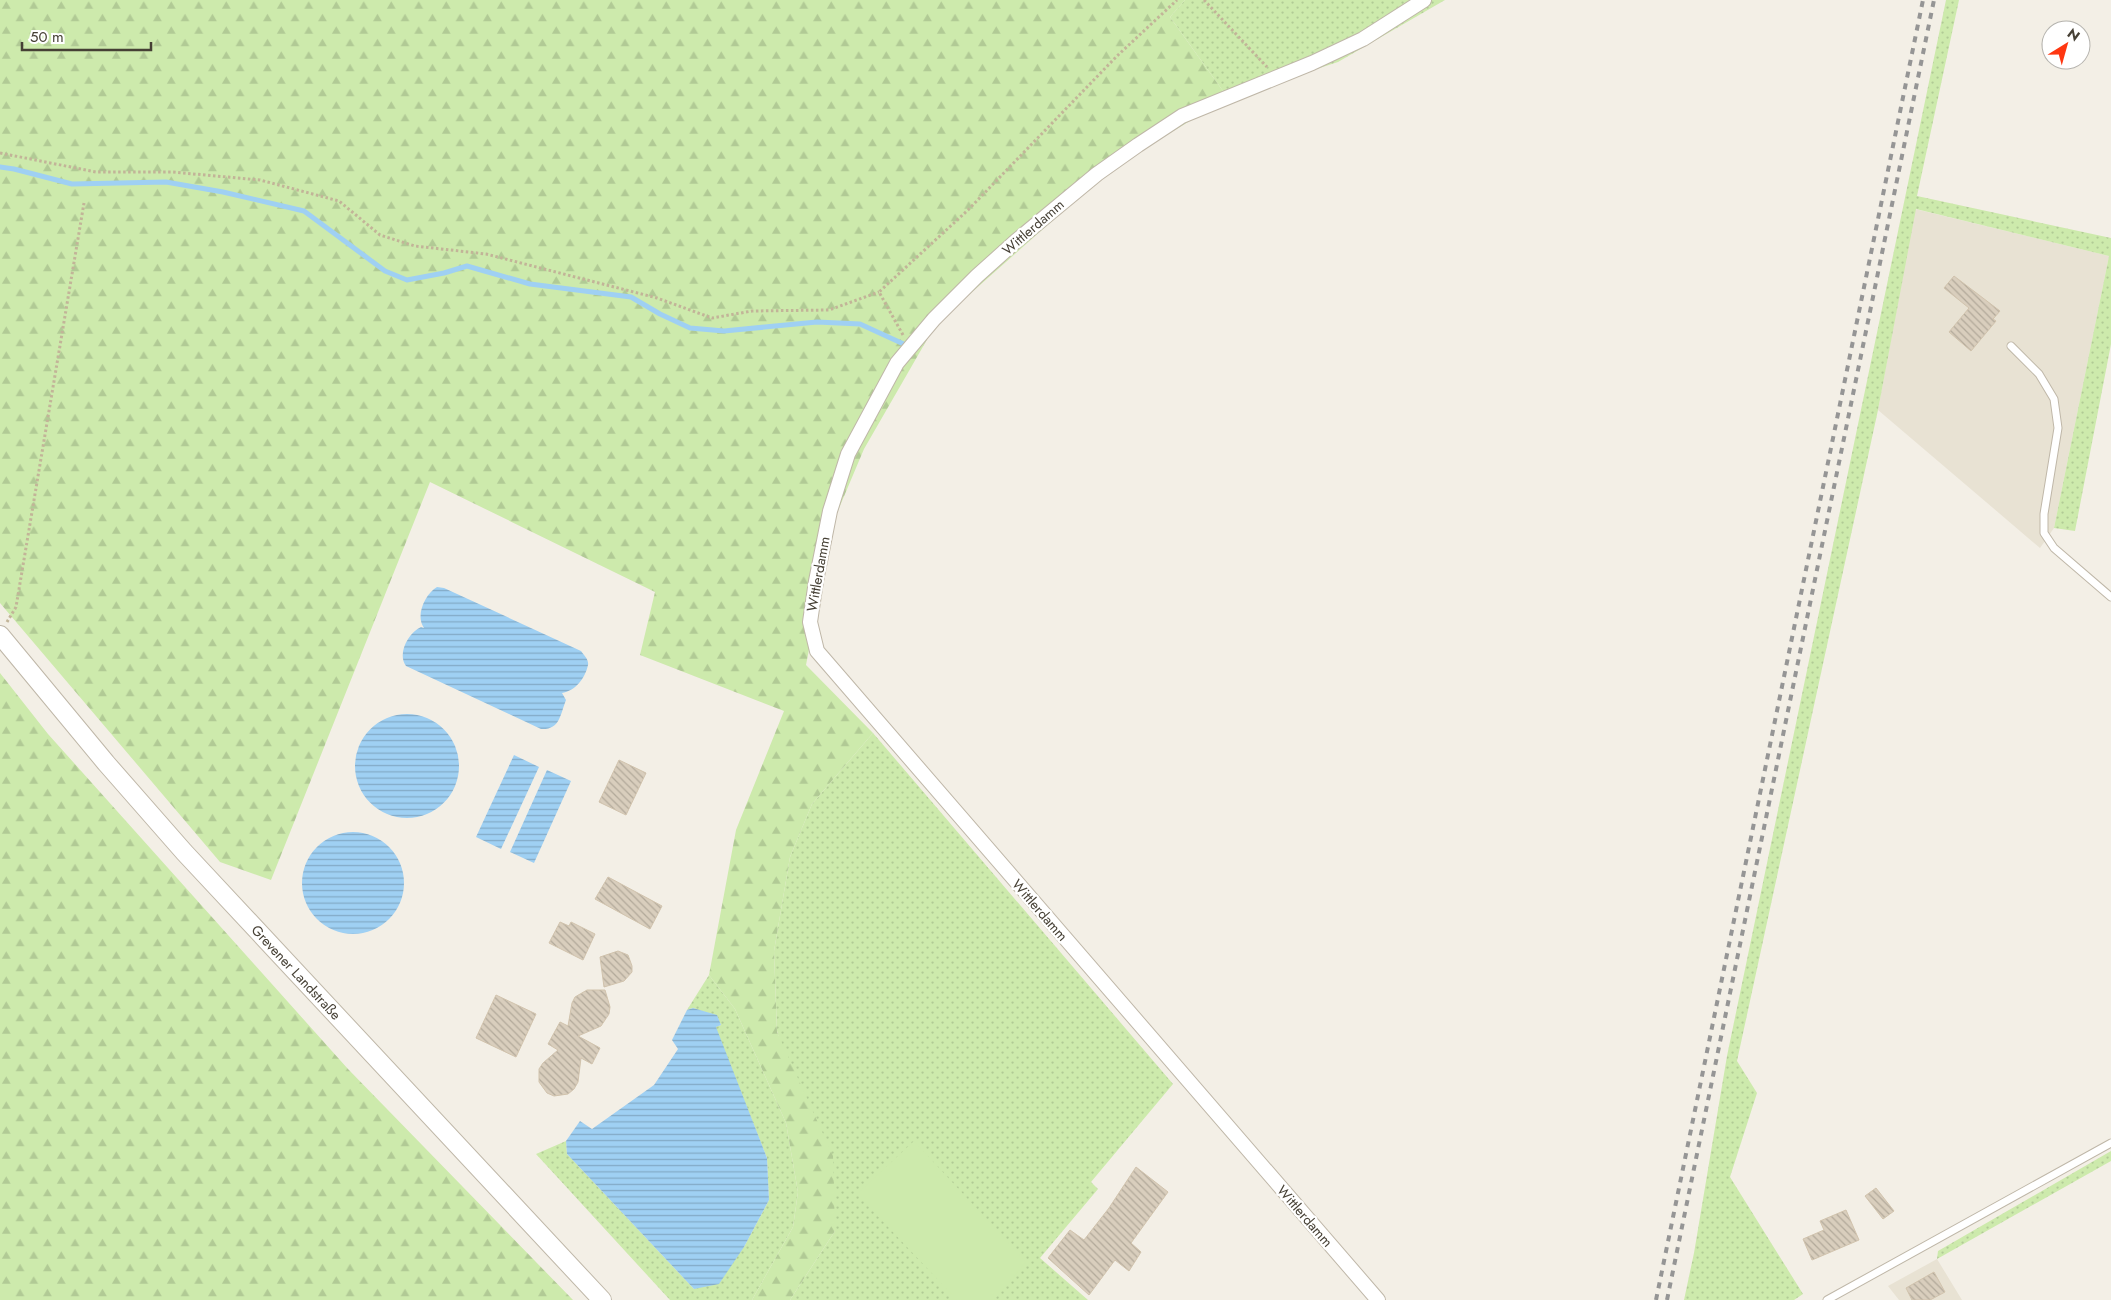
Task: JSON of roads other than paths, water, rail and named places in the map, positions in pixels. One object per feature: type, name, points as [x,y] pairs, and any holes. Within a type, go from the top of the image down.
[{"type":"street","name":"Wittlerdamm","points":[[1378,1300],[816,651],[810,622],[830,511],[848,454],[897,363],[934,319],[977,276],[1097,174],[1182,116],[1276,76],[1312,63],[1363,39],[1424,0]]},
{"type":"street","name":"Grevener Landstraße","points":[[0,635],[106,763],[184,852],[602,1300]]},
{"type":"lane","points":[[2010,346],[2039,374],[2054,399],[2058,428],[2044,514],[2044,533],[2054,548],[2111,597]]},
{"type":"lane","points":[[1827,1300],[2111,1142]]},
{"type":"water","points":[[437,587],[444,588],[581,651],[588,661],[587,670],[575,687],[562,693],[566,700],[556,724],[547,729],[541,729],[406,666],[403,656],[405,644],[416,630],[421,627],[424,628],[421,623],[421,612],[425,600]]},
{"type":"water","points":[[407,714],[427,718],[444,729],[455,746],[459,766],[455,786],[444,803],[427,814],[407,818],[387,814],[370,803],[359,786],[355,766],[359,746],[370,729],[387,718]]},
{"type":"water","points":[[514,755],[539,767],[501,849],[476,837]]},
{"type":"water","points":[[547,770],[571,781],[534,863],[510,852]]},
{"type":"water","points":[[353,832],[372,836],[389,847],[400,864],[404,883],[400,902],[389,919],[372,930],[353,934],[334,930],[317,919],[306,902],[302,883],[306,864],[317,847],[334,836]]},
{"type":"water","points":[[693,1008],[717,1015],[721,1025],[716,1027],[767,1158],[769,1200],[744,1247],[719,1284],[694,1289],[567,1154],[566,1141],[580,1121],[592,1129],[654,1085],[678,1049],[672,1040],[687,1010]]},
{"type":"waterway","points":[[0,167],[72,184],[166,182],[223,192],[304,211],[385,271],[407,280],[444,273],[467,266],[530,284],[631,297],[660,314],[690,328],[724,331],[817,322],[860,324],[908,346]]},
{"type":"railway","points":[[1656,1300],[1923,0]]},
{"type":"railway","points":[[1667,1300],[1934,0]]}]
